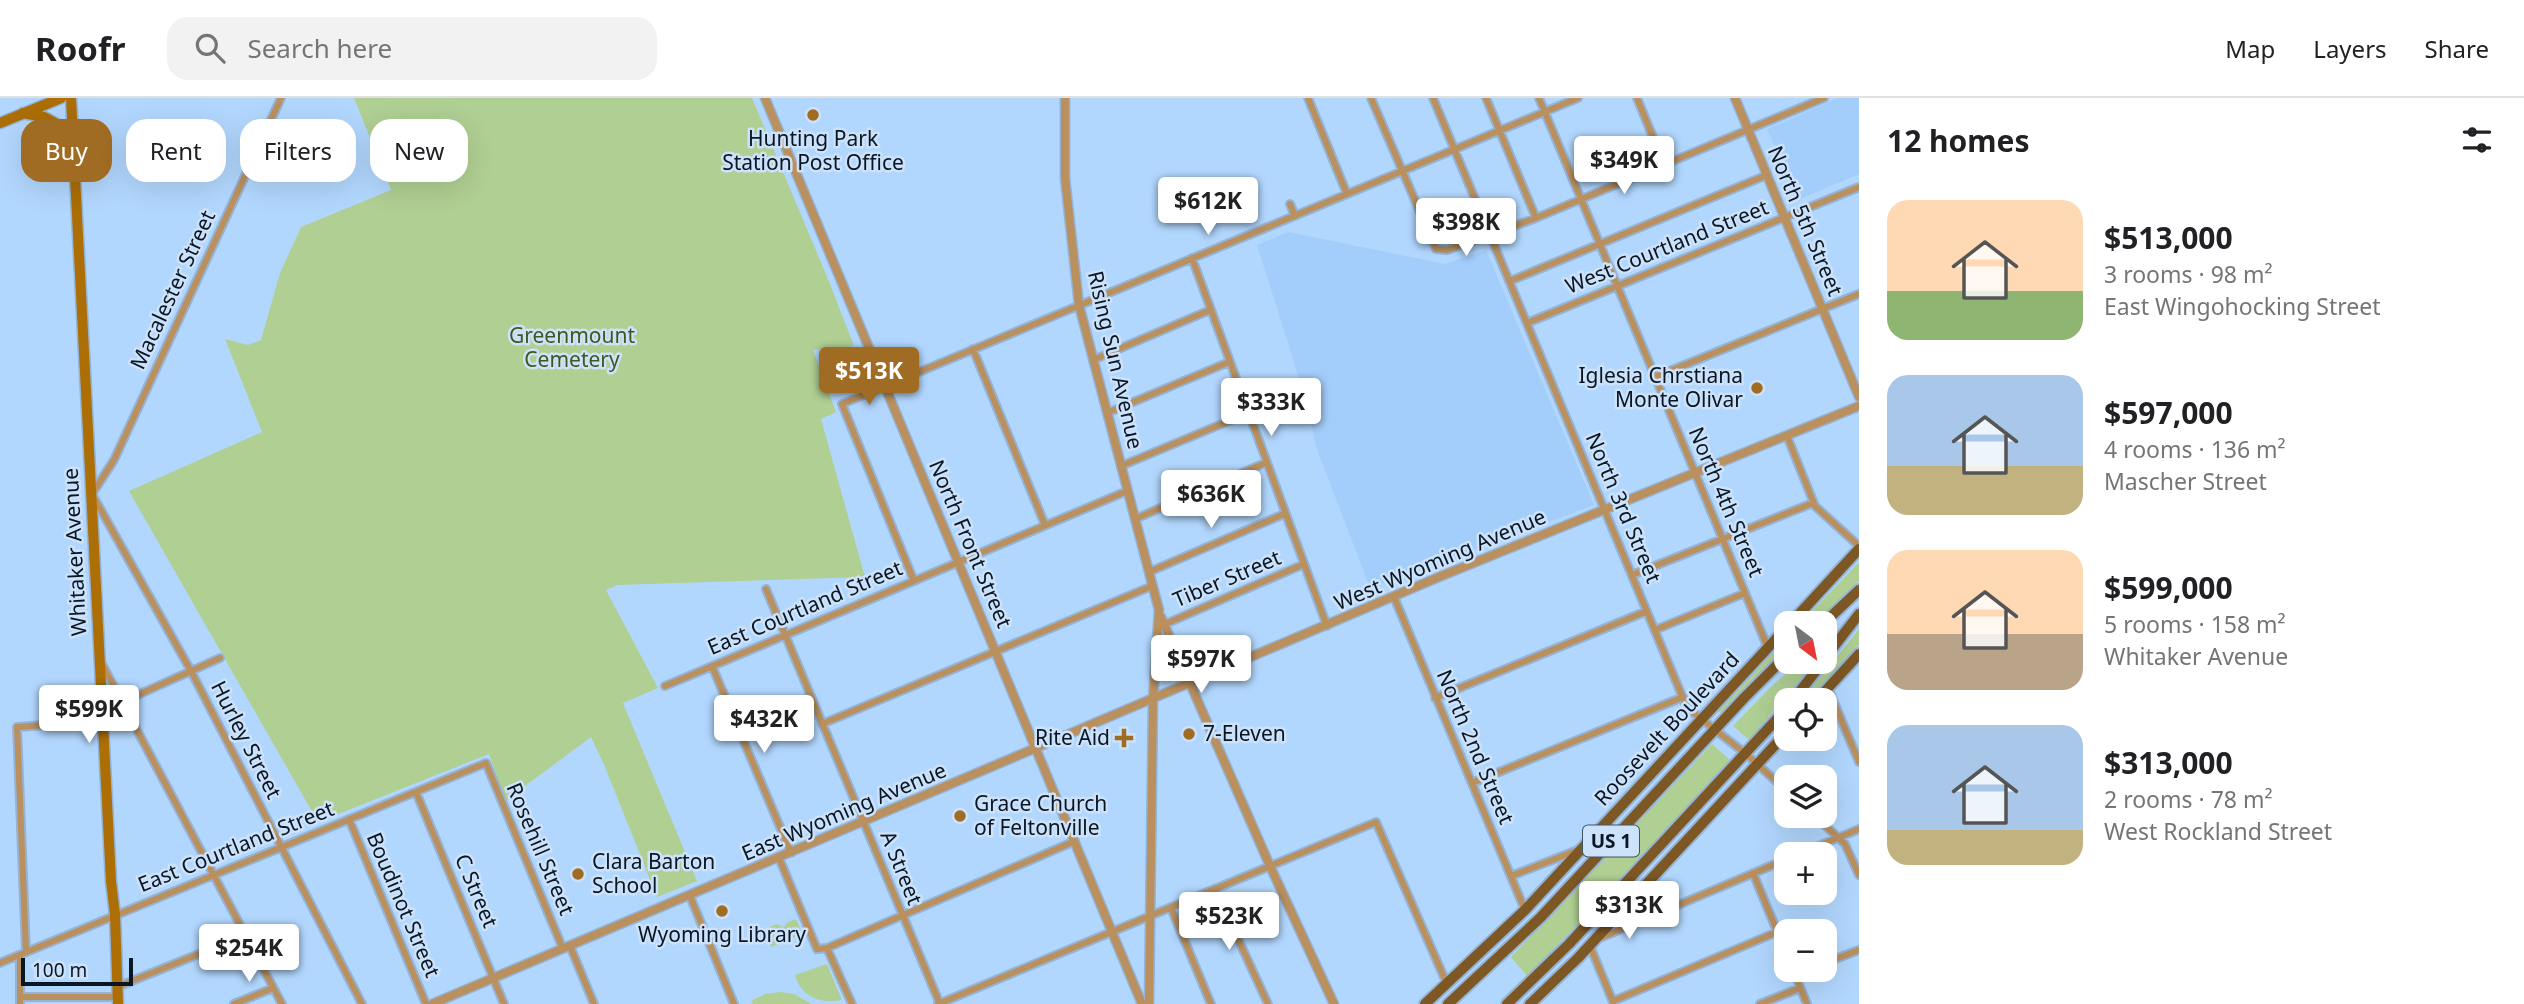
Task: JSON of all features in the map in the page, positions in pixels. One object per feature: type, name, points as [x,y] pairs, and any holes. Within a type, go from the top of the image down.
[{"type":"highway","points":[[1802,611],[1859,548]]},
{"type":"highway","points":[[1837,611],[1859,590]]},
{"type":"highway","points":[[1838,642],[1859,614]]},
{"type":"highway","name":"Roosevelt Boulevard","points":[[1425,1004],[1525,910],[1774,641]]},
{"type":"highway","points":[[1828,688],[1859,654]]},
{"type":"highway","name":"Roosevelt Boulevard","points":[[1448,1004],[1505,952],[1563,893],[1774,668]]},
{"type":"highway","points":[[1802,688],[1813,674]]},
{"type":"highway","name":"US 1","points":[[1507,1004],[1569,944],[1774,723]]},
{"type":"highway","name":"US 1","points":[[1530,1004],[1592,943],[1774,746]]},
{"type":"highway","points":[[1563,893],[1583,848]]},
{"type":"highway","points":[[1619,891],[1673,856]]},
{"type":"main road","points":[[0,123],[61,98]]},
{"type":"main road","name":"Whitaker Avenue","points":[[71,98],[72,119]]},
{"type":"main road","points":[[23,113],[48,119]]},
{"type":"main road","name":"Whitaker Avenue","points":[[76,182],[111,883],[116,915],[118,996]]},
{"type":"street","name":"Macalester Street","points":[[92,494],[114,460],[281,98]]},
{"type":"street","name":"North Front Street","points":[[765,98],[1142,1004]]},
{"type":"street","name":"Rising Sun Avenue","points":[[1065,98],[1065,178],[1079,305],[1159,610],[1153,699],[1149,1004]]},
{"type":"street","points":[[1308,98],[1347,194]]},
{"type":"street","points":[[1371,98],[1437,249],[1447,250],[1536,218],[1748,130],[1808,101],[1824,98]]},
{"type":"street","name":"North 3rd Street","points":[[1433,98],[1683,697],[1690,710],[1746,754]]},
{"type":"street","points":[[1486,98],[1536,218]]},
{"type":"street","name":"North 4th Street","points":[[1539,98],[1768,648]]},
{"type":"street","points":[[914,581],[842,404],[1578,98]]},
{"type":"street","points":[[1637,98],[1664,164]]},
{"type":"street","name":"North 5th Street","points":[[1735,98],[1859,397]]},
{"type":"street","points":[[1510,281],[1767,175]]},
{"type":"street","name":"West Courtland Street","points":[[1527,323],[1859,187]]},
{"type":"street","points":[[1290,204],[1295,216]]},
{"type":"street","points":[[1192,258],[1327,626]]},
{"type":"street","points":[[1655,377],[1859,294]]},
{"type":"street","points":[[1093,360],[1210,310]]},
{"type":"street","points":[[973,349],[1045,525]]},
{"type":"street","points":[[1107,413],[1229,362]]},
{"type":"street","name":"West Wyoming Avenue","points":[[1037,749],[1394,597],[1859,406]]},
{"type":"street","points":[[1121,466],[1248,413]]},
{"type":"street","points":[[1787,436],[1813,503],[1859,548]]},
{"type":"street","points":[[1135,519],[1265,463]]},
{"type":"street","points":[[958,562],[1127,491]]},
{"type":"street","name":"Hurley Street","points":[[92,494],[191,671],[362,1004]]},
{"type":"street","points":[[1632,575],[1813,503]]},
{"type":"street","points":[[1149,572],[1284,514]]},
{"type":"street","name":"East Courtland Street","points":[[665,686],[958,562]]},
{"type":"street","name":"Tiber Street","points":[[1163,625],[1304,564]]},
{"type":"street","points":[[822,724],[1152,586]]},
{"type":"street","name":"A Street","points":[[766,589],[939,1004]]},
{"type":"street","points":[[1655,630],[1745,593]]},
{"type":"street","name":"North 2nd Street","points":[[1394,597],[1525,910]]},
{"type":"street","points":[[1159,610],[1189,684],[1334,1004]]},
{"type":"street","points":[[1436,698],[1647,611]]},
{"type":"street","points":[[220,658],[122,702],[103,721],[17,727],[23,953],[20,1001],[118,996],[246,935]]},
{"type":"street","points":[[101,663],[282,1004]]},
{"type":"street","points":[[712,666],[790,853]]},
{"type":"street","points":[[1472,783],[1683,697]]},
{"type":"street","points":[[1837,709],[1859,762]]},
{"type":"street","name":"East Wyoming Avenue","points":[[432,1004],[1037,749]]},
{"type":"street","points":[[1746,754],[1774,780]]},
{"type":"street","name":"East Courtland Street","points":[[0,963],[485,763]]},
{"type":"street","name":"Rosehill Street","points":[[485,763],[594,1004]]},
{"type":"street","name":"C Street","points":[[415,792],[504,1004]]},
{"type":"street","name":"Boudinot Street","points":[[349,820],[426,1004]]},
{"type":"street","points":[[939,1004],[1376,822],[1447,984]]},
{"type":"street","points":[[1829,828],[1847,847],[1859,876]]},
{"type":"street","points":[[1828,842],[1859,829]]},
{"type":"street","points":[[779,858],[817,949],[827,948],[1075,841]]},
{"type":"street","points":[[1511,876],[1583,848]]},
{"type":"street","points":[[1774,864],[1592,943],[1613,1003],[1774,933]]},
{"type":"street","points":[[1753,873],[1774,925]]},
{"type":"street","points":[[1215,889],[1268,1004]]},
{"type":"street","points":[[690,896],[734,1004]]},
{"type":"street","points":[[1629,903],[1641,914],[1650,916]]},
{"type":"street","points":[[1171,908],[1211,1004]]},
{"type":"street","points":[[827,948],[852,1004]]},
{"type":"street","points":[[1837,958],[1859,950]]},
{"type":"street","points":[[1798,982],[1807,1004]]},
{"type":"street","points":[[234,1004],[273,988]]},
{"type":"street","points":[[1760,1004],[1800,988]]},
{"type":"shaded area","points":[[1838,98],[1859,98],[1859,174],[1798,200],[1767,129]]},
{"type":"shaded area","points":[[1288,232],[1445,264],[1486,250],[1594,505],[1370,588],[1315,444],[1310,413],[1257,245]]},
{"type":"green space","name":"Greenmount Cemetery","points":[[354,98],[752,98],[854,346],[813,350],[836,412],[821,419],[865,577],[617,585],[606,590],[658,688],[623,703],[697,881],[657,897],[591,737],[505,801],[489,754],[318,822],[129,491],[262,432],[225,339],[248,345],[261,340],[280,273],[301,227],[391,190],[388,182],[468,182],[468,119],[370,119],[370,138]]},
{"type":"green space","points":[[1859,562],[1859,581],[1828,611],[1812,611]]},
{"type":"green space","points":[[1859,629],[1859,645],[1838,668],[1838,655]]},
{"type":"green space","points":[[1774,652],[1774,660],[1722,714],[1718,711]]},
{"type":"green space","points":[[1786,674],[1805,674],[1793,688],[1774,688],[1774,710],[1749,740],[1733,726]]},
{"type":"green space","points":[[1823,674],[1833,674],[1820,688],[1812,688]]},
{"type":"green space","points":[[1712,744],[1731,761],[1528,977],[1511,957]]},
{"type":"green space","points":[[796,919],[802,934],[771,947],[767,936],[768,928],[776,924],[784,927]]},
{"type":"green space","points":[[827,964],[842,1000],[819,1000],[807,994],[798,983],[795,975]]},
{"type":"green space","points":[[765,994],[794,994],[812,1004],[753,1004],[751,1001]]},
{"type":"place","name":"Hunting Park Station Post Office","points":[[813,115]]},
{"type":"place","name":"Iglesia Chrstiana Monte Olivar","points":[[1757,388]]},
{"type":"place","name":"7-Eleven","points":[[1189,734]]},
{"type":"place","name":"Rite Aid","points":[[1124,738]]},
{"type":"place","name":"Grace Church of Feltonville","points":[[960,816]]},
{"type":"place","name":"Clara Barton School","points":[[578,874]]},
{"type":"place","name":"Wyoming Library","points":[[722,911]]}]
